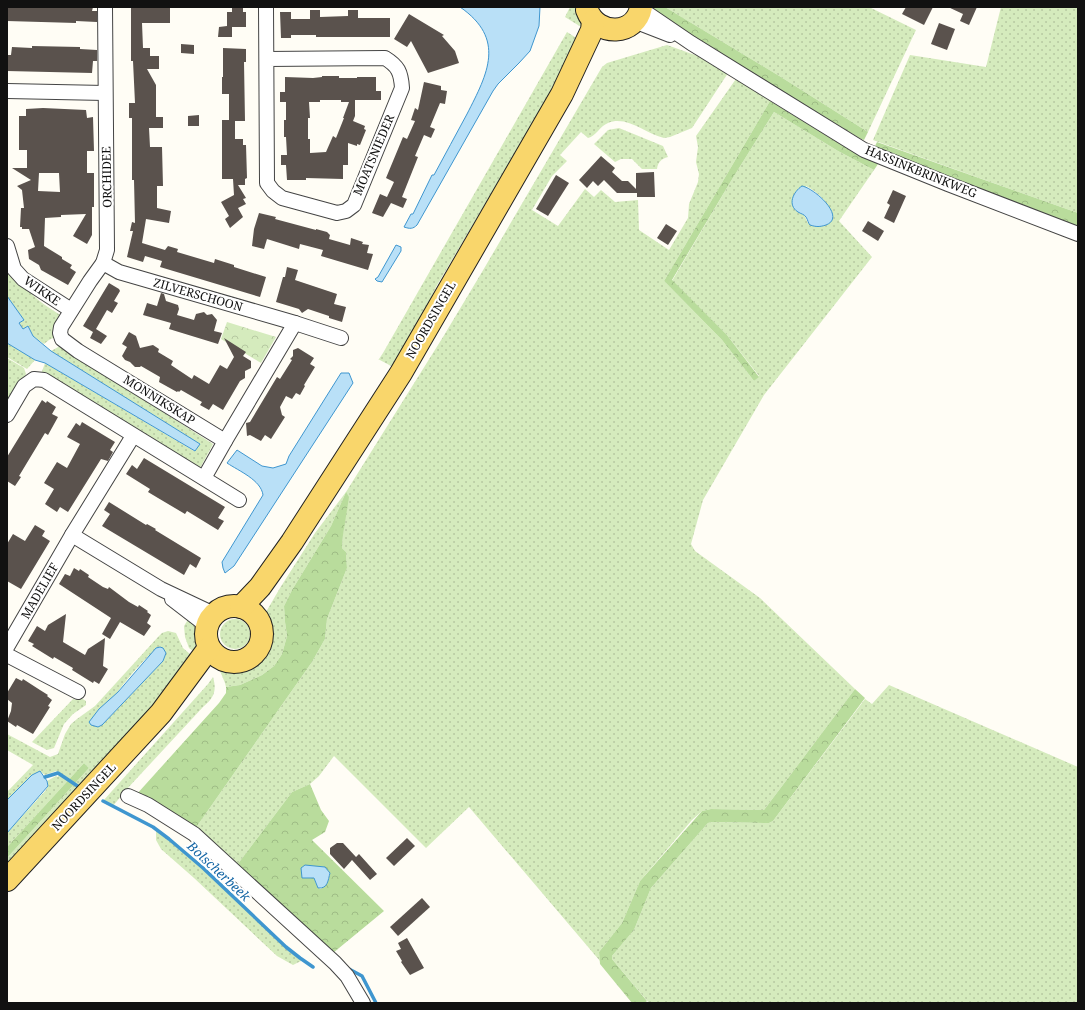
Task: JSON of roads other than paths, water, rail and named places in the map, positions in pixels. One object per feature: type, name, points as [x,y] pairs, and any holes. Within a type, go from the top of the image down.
[{"type":"main road","points":[[596,19],[620,30],[626,27],[639,12]]},
{"type":"main road","name":"NOORDSINGEL","points":[[249,612],[260,587],[292,542],[401,373],[562,94],[596,19]]},
{"type":"main road","points":[[232,606],[249,612],[260,625],[262,636],[259,647],[252,656],[243,661],[233,662],[216,654],[206,634],[210,620],[222,609],[232,606]]},
{"type":"main road","name":"NOORDSINGEL","points":[[7,880],[216,654]]},
{"type":"street","name":"ORCHIDEE","points":[[60,333],[61,327],[71,310],[104,263],[107,250],[105,7]]},
{"type":"street","name":"MOATSNIEDER","points":[[266,7],[267,183],[273,191],[282,198],[337,213],[346,212],[354,205],[402,88],[402,77],[395,65],[385,58],[267,59]]},
{"type":"street","name":"HASSINKBRINKWEG","points":[[639,12],[864,150],[933,179],[1078,234]]},
{"type":"street","points":[[7,91],[105,93]]},
{"type":"street","name":"WIKKE","points":[[7,246],[14,269],[23,279],[71,310]]},
{"type":"street","name":"ZILVERSCHOON","points":[[104,263],[119,272],[295,323],[341,338]]},
{"type":"street","points":[[204,478],[295,323]]},
{"type":"street","name":"MONNIKSKAP","points":[[60,333],[62,339],[78,351],[225,441]]},
{"type":"street","points":[[7,415],[24,386],[34,379],[44,380],[239,500]]},
{"type":"street","name":"MADELIEF","points":[[7,647],[72,535],[133,436]]},
{"type":"street","points":[[72,535],[210,620]]},
{"type":"street","points":[[7,655],[78,692]]},
{"type":"street","points":[[128,796],[148,805],[194,834],[335,963],[347,976],[363,1003]]},
{"type":"water","points":[[460,7],[540,7],[539,26],[530,51],[493,91],[417,225],[413,228],[406,228],[404,227],[411,214],[413,214],[432,175],[434,175],[475,99],[486,71],[489,57],[488,44],[483,31],[474,19]]},
{"type":"water","points":[[802,186],[814,192],[831,210],[833,216],[831,221],[826,225],[810,225],[805,216],[798,212],[793,206],[792,199]]},
{"type":"water","points":[[396,245],[401,247],[401,251],[382,282],[377,281],[375,279],[378,277]]},
{"type":"water","points":[[7,296],[24,320],[19,323],[23,329],[28,326],[33,336],[51,351],[200,444],[195,451],[45,363],[35,360],[7,343]]},
{"type":"water","points":[[341,373],[349,373],[353,383],[234,566],[225,573],[222,562],[263,495],[254,480],[227,463],[237,450],[262,466],[273,468],[286,464],[289,456]]},
{"type":"water","points":[[156,648],[163,648],[166,653],[163,661],[102,725],[98,727],[91,725],[89,722],[99,709],[118,692]]},
{"type":"water","points":[[40,771],[47,781],[48,786],[7,833],[7,800],[32,775]]},
{"type":"water","points":[[305,865],[325,867],[330,873],[326,886],[318,888],[314,878],[302,878],[301,868]]},
{"type":"waterway","name":"Bolscherbeek","points":[[45,777],[58,773],[82,789]]},
{"type":"waterway","name":"Bolscherbeek","points":[[103,801],[153,827],[169,839],[203,868],[286,947],[313,967]]},
{"type":"waterway","name":"Bolscherbeek","points":[[349,969],[362,976],[376,1003]]}]
